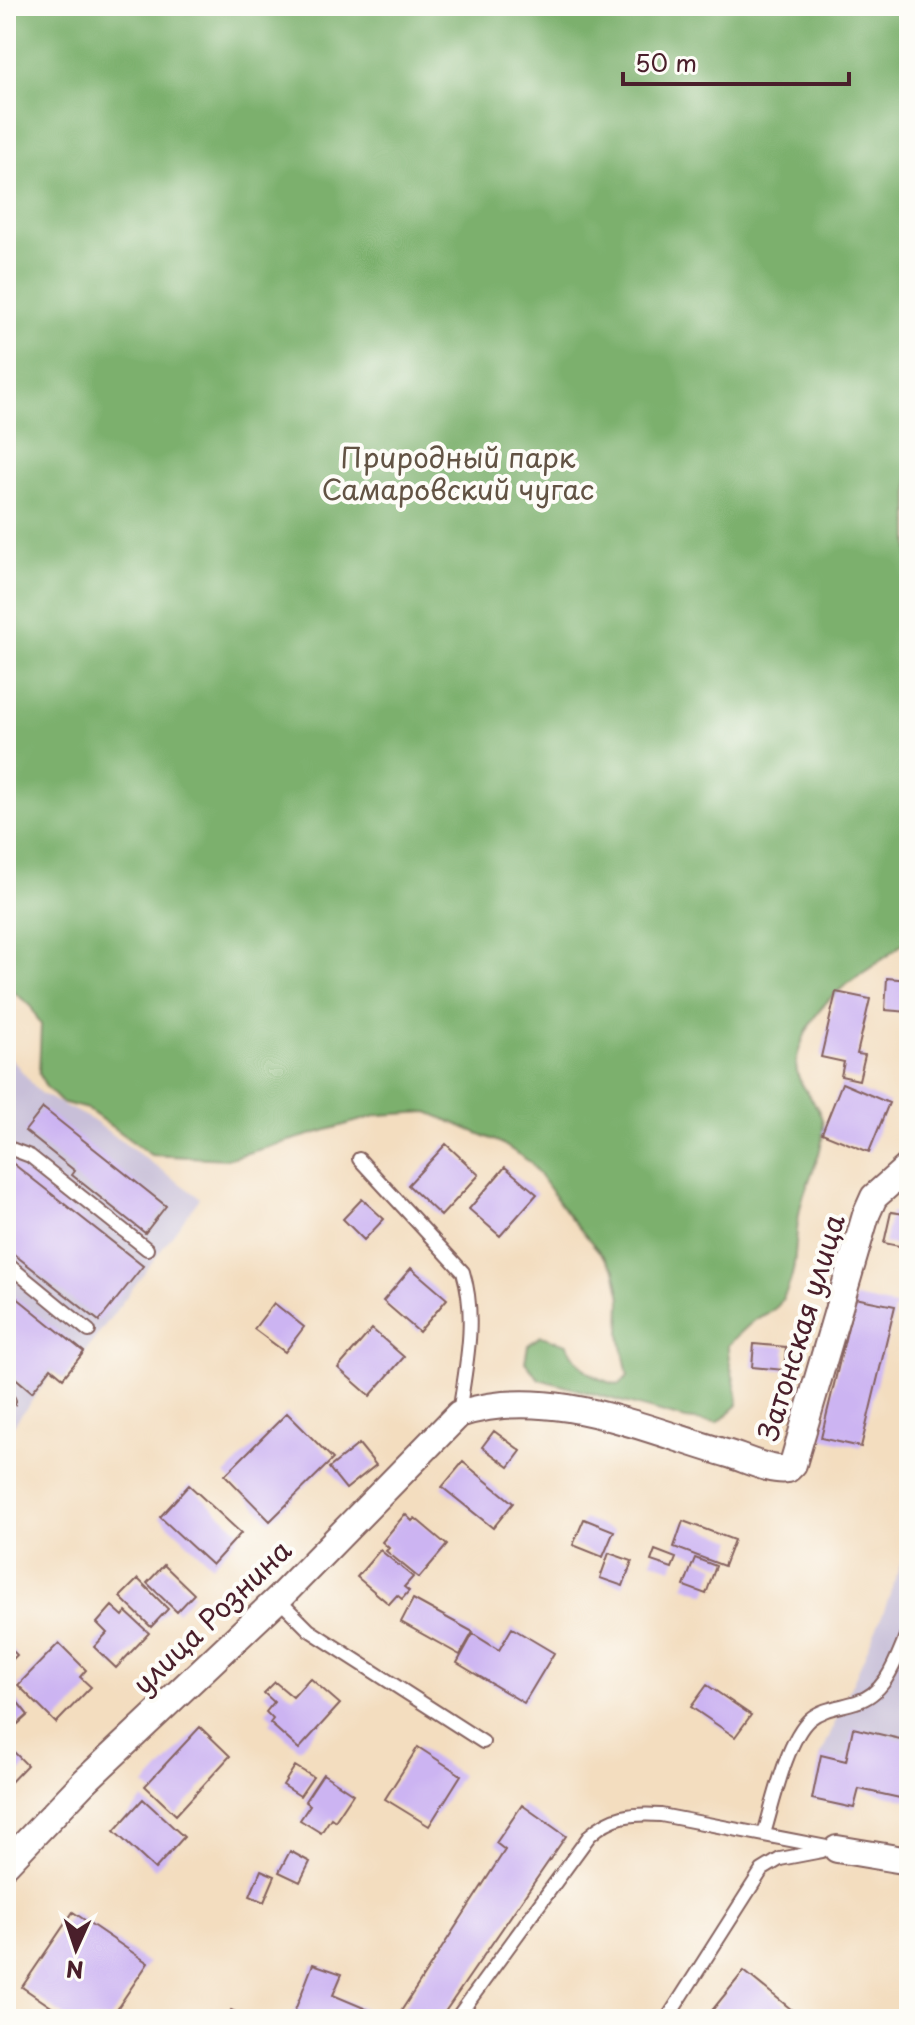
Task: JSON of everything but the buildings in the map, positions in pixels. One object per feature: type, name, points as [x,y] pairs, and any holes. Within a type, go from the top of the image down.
[{"type":"street","name":"Затонская улица","points":[[459,1414],[485,1405],[520,1401],[561,1405],[788,1469],[866,1215],[874,1197],[909,1166]]},
{"type":"street","name":"улица Рознина","points":[[6,1864],[85,1781],[278,1599],[459,1414]]},
{"type":"street","points":[[837,1849],[909,1861]]},
{"type":"lane","points":[[6,1147],[30,1156],[147,1249]]},
{"type":"lane","points":[[359,1159],[463,1272],[469,1293],[469,1339],[459,1414]]},
{"type":"lane","points":[[6,1263],[89,1331]]},
{"type":"lane","points":[[278,1599],[309,1630],[483,1742]]},
{"type":"lane","points":[[764,1834],[798,1735],[809,1720],[823,1710],[860,1701],[874,1694],[891,1671],[909,1629]]},
{"type":"lane","points":[[456,2019],[590,1835],[604,1822],[622,1815],[661,1815],[837,1849]]},
{"type":"lane","points":[[667,2019],[762,1870],[780,1859],[804,1852],[837,1849]]},
{"type":"shaded area","points":[[6,1052],[40,1093],[92,1120],[200,1198],[64,1380],[53,1372],[10,1430],[6,1426]]},
{"type":"shaded area","points":[[909,1539],[909,1800],[859,1789],[854,1808],[812,1799],[821,1755],[884,1611]]},
{"type":"green space","name":"Природный парк Самаровский чугас","points":[[6,6],[909,6],[909,938],[844,986],[817,1013],[806,1031],[798,1054],[797,1073],[822,1120],[822,1142],[800,1209],[791,1280],[778,1306],[755,1320],[728,1345],[738,1405],[718,1423],[686,1419],[539,1379],[525,1362],[528,1345],[541,1336],[567,1344],[582,1366],[601,1380],[619,1385],[628,1376],[620,1335],[621,1298],[615,1270],[568,1215],[530,1162],[501,1143],[428,1112],[379,1115],[227,1159],[151,1155],[87,1109],[61,1102],[46,1087],[39,1073],[41,1025],[30,1005],[6,986]]}]
